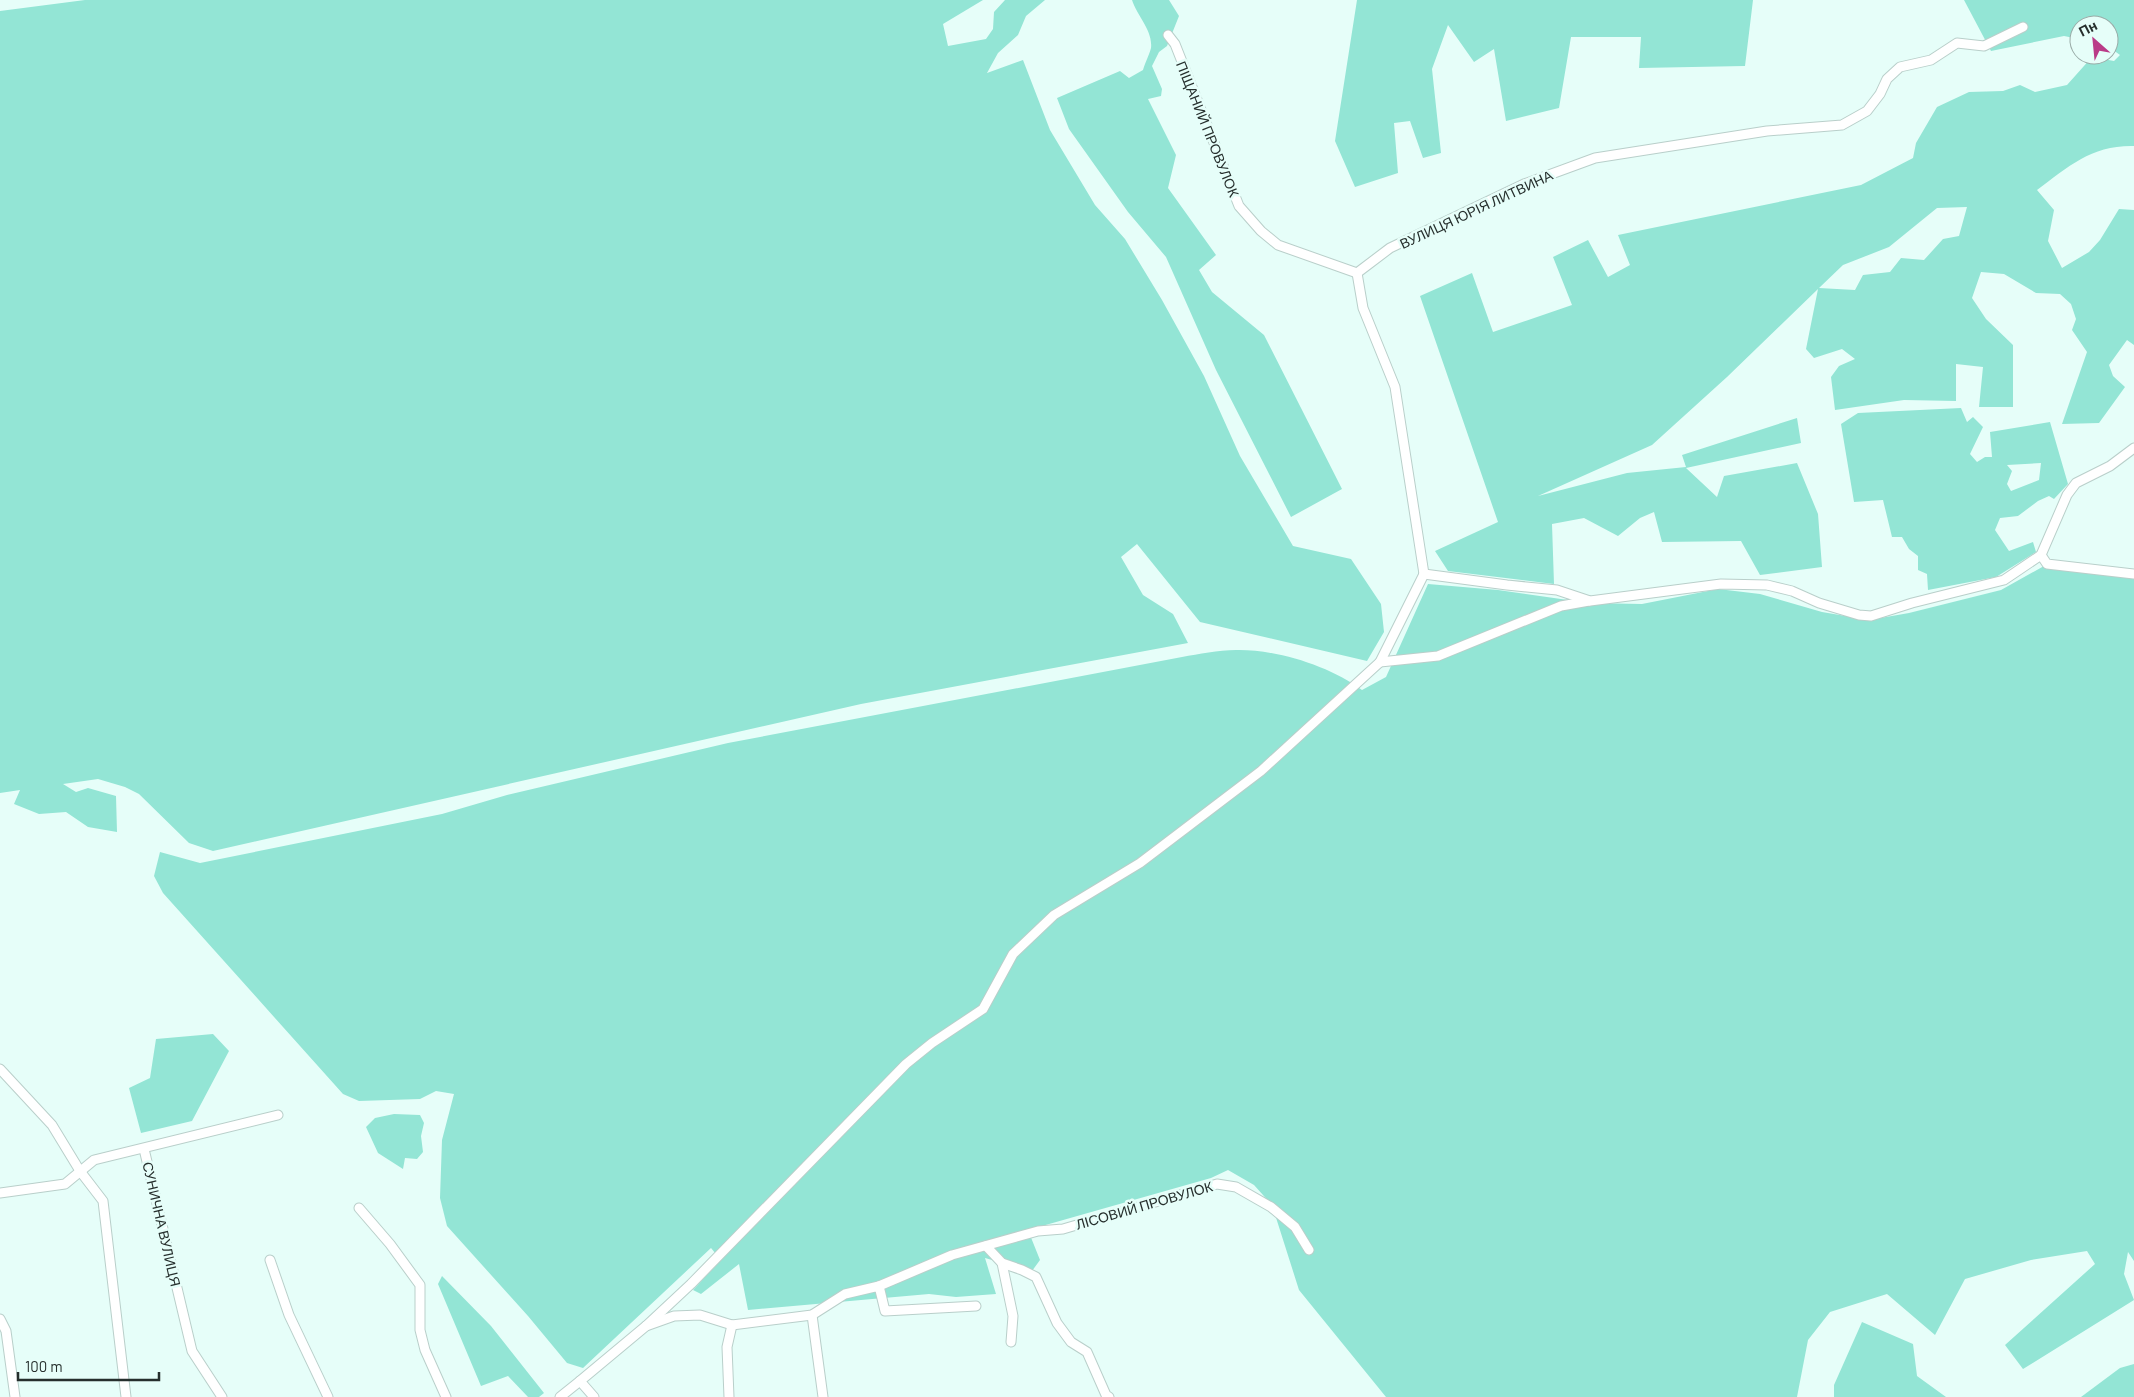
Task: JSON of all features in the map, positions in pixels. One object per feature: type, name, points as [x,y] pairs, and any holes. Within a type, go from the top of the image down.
[{"type":"street","name":"ВУЛИЦЯ ЮРІЯ ЛИТВИНА","points":[[1357,273],[1390,248],[1524,184],[1595,158],[1767,131],[1842,124],[1867,111],[1880,94],[1887,79],[1900,67],[1931,60],[1957,43],[1984,46],[2023,27]]},
{"type":"street","name":"ПІЩАНИЙ ПРОВУЛОК","points":[[1168,36],[1175,44],[1239,206],[1261,232],[1278,245],[1357,273]]},
{"type":"street","points":[[560,1397],[646,1326],[691,1284],[906,1064],[932,1043],[983,1009],[1013,954],[1054,915],[1140,863],[1254,776],[1380,662],[1424,574],[1395,387],[1363,308],[1357,273]]},
{"type":"street","points":[[1380,662],[1438,656],[1561,606],[1590,601],[1721,584],[1767,585],[1792,591],[1819,604],[1871,616],[1912,603],[2004,580],[2041,555],[2067,495],[2076,484],[2110,466],[2134,448]]},
{"type":"street","points":[[2041,555],[2048,564],[2134,574]]},
{"type":"street","points":[[1424,574],[1506,586],[1557,590],[1590,601]]},
{"type":"street","points":[[0,1069],[52,1125],[80,1171],[102,1201],[126,1397]]},
{"type":"street","name":"СУНИЧНА ВУЛИЦЯ","points":[[222,1397],[192,1351],[144,1149],[278,1115]]},
{"type":"street","points":[[0,1193],[65,1184],[94,1160],[144,1149]]},
{"type":"street","name":"ЛІСОВИЙ ПРОВУЛОК","points":[[879,1286],[952,1255],[1038,1231],[1064,1229],[1217,1184],[1236,1187],[1271,1207],[1294,1226],[1309,1250]]},
{"type":"street","points":[[359,1208],[390,1244],[420,1284],[420,1330],[425,1350],[446,1397]]},
{"type":"street","points":[[986,1246],[1002,1263],[1022,1270],[1036,1278],[1057,1323],[1071,1342],[1087,1352],[1106,1395],[1109,1397]]},
{"type":"street","points":[[270,1260],[289,1315],[328,1397]]},
{"type":"street","points":[[1002,1263],[1013,1316],[1011,1342]]},
{"type":"street","points":[[646,1326],[674,1316],[700,1315],[732,1325],[812,1315],[846,1294],[879,1286],[885,1311],[976,1306]]},
{"type":"street","points":[[812,1315],[824,1397]]},
{"type":"street","points":[[0,1318],[6,1331],[15,1397]]},
{"type":"street","points":[[729,1397],[727,1347],[732,1325]]},
{"type":"street","points":[[580,1381],[594,1397]]},
{"type":"green space","points":[[85,0],[983,0],[943,24],[948,46],[986,39],[993,29],[994,12],[1005,0],[1045,0],[1026,16],[1018,35],[998,53],[987,73],[1023,60],[1050,130],[1095,205],[1125,239],[1162,300],[1204,376],[1240,456],[1293,546],[1351,559],[1381,604],[1384,632],[1367,661],[1200,622],[1137,544],[1121,557],[1143,595],[1173,614],[1188,643],[861,704],[213,851],[189,843],[139,794],[125,787],[98,779],[63,784],[76,792],[88,788],[116,796],[117,832],[88,827],[66,812],[39,814],[14,804],[20,790],[0,793],[0,11]]},
{"type":"green space","points":[[1132,0],[1169,0],[1179,16],[1167,46],[1159,52],[1152,66],[1162,89],[1161,96],[1148,99],[1176,155],[1168,188],[1216,255],[1199,270],[1212,292],[1264,335],[1342,489],[1291,517],[1216,370],[1166,257],[1128,212],[1069,129],[1057,98],[1120,71],[1129,78],[1143,70],[1151,48],[1151,41],[1150,35]]},
{"type":"green space","points":[[1357,0],[1753,0],[1745,66],[1639,68],[1641,37],[1571,37],[1559,108],[1506,121],[1494,49],[1474,62],[1448,25],[1432,69],[1441,153],[1423,158],[1410,121],[1394,123],[1398,173],[1355,187],[1335,141]]},
{"type":"green space","points":[[1964,0],[2134,0],[2134,146],[2106,149],[2093,153],[2071,165],[2037,190],[2054,210],[2048,241],[2062,268],[2089,252],[2100,240],[2119,209],[2134,210],[2134,345],[2127,340],[2109,365],[2113,376],[2125,387],[2099,423],[2062,424],[2087,352],[2072,330],[2076,319],[2071,304],[2060,294],[2036,293],[2004,274],[1981,272],[1972,298],[1986,319],[2013,345],[2013,407],[1979,407],[1983,367],[1956,364],[1956,401],[1904,400],[1835,410],[1831,377],[1839,366],[1855,359],[1842,349],[1814,358],[1806,349],[1818,289],[1727,377],[1652,445],[1538,496],[1627,473],[1686,467],[1682,455],[1797,418],[1801,443],[1686,468],[1717,497],[1724,476],[1797,463],[1818,514],[1822,567],[1760,575],[1741,541],[1662,542],[1654,512],[1640,518],[1618,536],[1584,518],[1552,524],[1554,584],[1448,571],[1435,551],[1498,522],[1420,296],[1472,273],[1493,332],[1572,305],[1553,257],[1588,240],[1608,277],[1630,265],[1618,235],[1861,185],[1913,158],[1916,143],[1937,107],[1969,92],[2003,91],[2020,85],[2035,92],[2067,85],[2085,65],[2119,65],[2119,15],[2069,15],[2069,37],[2064,36],[1991,51]],"holes":[[[1967,207],[1959,236],[1943,239],[1924,260],[1901,258],[1890,272],[1863,275],[1855,290],[1819,288],[1843,265],[1889,247],[1937,208]]]},
{"type":"green space","points":[[1961,408],[1967,422],[1973,417],[1983,427],[1970,454],[1977,462],[1985,457],[1992,457],[1990,432],[2050,422],[2068,484],[2054,499],[2049,496],[2038,501],[2018,516],[2000,518],[1995,530],[2009,551],[2033,542],[2036,552],[1996,577],[1928,590],[1927,574],[1918,570],[1918,556],[1909,549],[1902,537],[1892,537],[1883,500],[1854,502],[1841,424],[1858,413]],"holes":[[[2041,463],[2039,480],[2011,491],[2007,484],[2012,471],[2007,465]]]},
{"type":"green space","points":[[2044,566],[2134,577],[2134,1261],[2128,1252],[2124,1274],[2134,1300],[2023,1369],[2005,1345],[2095,1264],[2087,1251],[2031,1260],[1965,1279],[1935,1335],[1887,1294],[1830,1312],[1808,1340],[1797,1397],[1386,1397],[1299,1290],[1272,1205],[1254,1185],[1228,1170],[1211,1178],[1028,1230],[1040,1260],[1032,1271],[985,1258],[996,1294],[956,1297],[929,1294],[748,1310],[739,1264],[701,1294],[693,1290],[721,1260],[711,1248],[583,1368],[567,1363],[528,1316],[447,1226],[440,1198],[442,1140],[454,1094],[436,1091],[420,1099],[359,1101],[343,1094],[163,893],[154,876],[160,852],[200,863],[442,814],[507,795],[728,743],[1209,652],[1252,650],[1285,656],[1334,673],[1362,690],[1386,677],[1428,584],[1498,590],[1589,603],[1642,604],[1718,589],[1760,594],[1822,612],[1869,620],[1909,613],[2001,590]]},
{"type":"green space","points":[[213,1034],[229,1051],[192,1121],[141,1133],[129,1088],[150,1078],[156,1039]]},
{"type":"green space","points":[[394,1114],[420,1115],[424,1123],[421,1136],[423,1152],[417,1159],[405,1158],[403,1169],[378,1153],[366,1127],[375,1118]]},
{"type":"green space","points":[[442,1276],[491,1326],[544,1393],[539,1397],[528,1397],[508,1376],[481,1386],[438,1284]]},
{"type":"green space","points":[[1862,1322],[1913,1344],[1917,1376],[1946,1397],[1834,1397],[1834,1385]]},
{"type":"green space","points":[[2134,1364],[2134,1397],[2081,1397],[2120,1368]]}]
